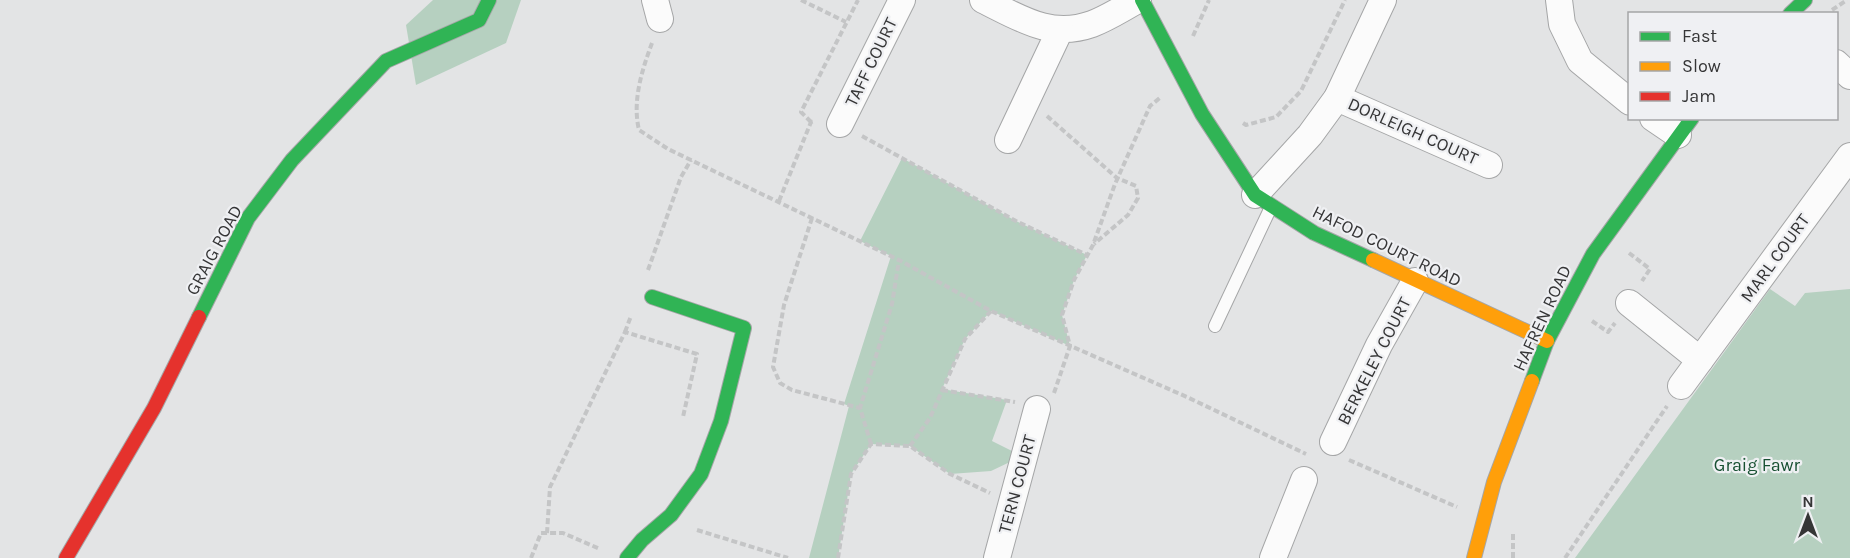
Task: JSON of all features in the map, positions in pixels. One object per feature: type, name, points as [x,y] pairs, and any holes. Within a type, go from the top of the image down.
[{"type":"street","name":"GRAIG ROAD","points":[[66,558],[154,408],[248,218],[292,160],[386,61],[479,20],[489,0]]},
{"type":"street","name":"TAFF COURT","points":[[840,124],[902,0]]},
{"type":"street","points":[[983,0],[1033,24],[1060,30],[1092,24],[1140,0]]},
{"type":"street","name":"HAFOD COURT ROAD","points":[[1140,0],[1202,114],[1263,200],[1314,233],[1547,341]]},
{"type":"street","name":"DORLEIGH COURT","points":[[1263,200],[1338,98],[1383,0]]},
{"type":"street","points":[[1559,0],[1562,24],[1580,61],[1628,101]]},
{"type":"street","points":[[1792,12],[1805,0]]},
{"type":"street","points":[[1008,140],[1060,30]]},
{"type":"street","points":[[1838,65],[1850,76]]},
{"type":"street","name":"DORLEIGH COURT","points":[[1338,98],[1489,165]]},
{"type":"street","points":[[1660,120],[1685,127]]},
{"type":"street","name":"HAFREN ROAD","points":[[1473,558],[1494,482],[1547,341],[1593,254],[1685,127]]},
{"type":"street","name":"MARL COURT","points":[[1681,386],[1850,156]]},
{"type":"street","name":"BERKELEY COURT","points":[[1337,449],[1379,345],[1415,281]]},
{"type":"street","points":[[627,558],[642,540],[670,515],[701,474],[721,421],[744,328],[652,297]]},
{"type":"street","points":[[1629,303],[1700,360]]},
{"type":"street","name":"TERN COURT","points":[[997,558],[1037,409]]},
{"type":"street","points":[[1273,558],[1304,480]]},
{"type":"lane","points":[[1215,326],[1263,200]]},
{"type":"path","points":[[801,0],[846,22]]},
{"type":"path","points":[[811,122],[801,112],[858,0]]},
{"type":"path","points":[[1238,121],[1246,124],[1276,117],[1301,91],[1345,0]]},
{"type":"path","points":[[1829,12],[1847,0]]},
{"type":"path","points":[[658,9],[634,114],[639,130],[668,149],[899,260],[992,310],[1187,397],[1307,454]]},
{"type":"path","points":[[942,390],[1007,400],[1047,413],[1070,346],[1062,315],[1074,280],[1093,245],[1117,178],[1150,106],[1185,79]]},
{"type":"path","points":[[1026,103],[1054,121],[1117,178],[1136,186],[1138,198],[1128,215],[1093,245]]},
{"type":"path","points":[[811,122],[827,117],[1016,222],[1087,255]]},
{"type":"path","points":[[779,201],[811,122]]},
{"type":"path","points":[[645,277],[681,177],[691,160]]},
{"type":"path","points":[[812,218],[784,305],[773,367],[780,382],[792,390],[860,408]]},
{"type":"path","points":[[1583,315],[1608,332],[1650,269],[1621,247]]},
{"type":"path","points":[[871,444],[860,408],[892,304],[899,260]]},
{"type":"path","points":[[547,533],[550,487],[625,333],[633,310]]},
{"type":"path","points":[[910,446],[930,418],[965,339],[992,310]]},
{"type":"path","points":[[625,333],[697,354],[683,417]]},
{"type":"path","points":[[1565,558],[1681,386]]},
{"type":"path","points":[[871,444],[910,446],[950,474],[1012,503]]},
{"type":"path","points":[[838,558],[851,474],[871,444]]},
{"type":"path","points":[[1337,449],[1460,508]]},
{"type":"path","points":[[670,515],[691,528],[788,558]]},
{"type":"path","points":[[1513,525],[1513,558]]},
{"type":"path","points":[[531,558],[541,532],[563,533],[607,553]]},
{"type":"green space","points":[[433,0],[521,0],[506,43],[416,85],[406,25]]},
{"type":"green space","points":[[902,158],[1016,221],[1087,255],[1074,280],[1062,315],[1070,346],[991,311],[965,339],[942,389],[1007,400],[992,441],[1012,451],[1012,461],[991,471],[950,474],[910,446],[871,444],[851,474],[838,558],[809,558],[849,406],[844,404],[891,256],[860,241]]},
{"type":"green space","name":"Graig Fawr","points":[[1770,289],[1795,306],[1805,293],[1850,289],[1850,558],[1575,558]]},
{"type":"traffic: fast","points":[[199,317],[248,218],[292,160],[386,61],[479,20],[489,0]]},
{"type":"traffic: fast","points":[[1142,0],[1202,114],[1255,195],[1314,233],[1373,260]]},
{"type":"traffic: fast","points":[[1792,12],[1805,0]]},
{"type":"traffic: fast","points":[[1532,381],[1547,341],[1593,254],[1691,120]]},
{"type":"traffic: fast","points":[[627,558],[642,540],[671,515],[701,474],[721,421],[744,328],[652,297]]},
{"type":"traffic: slow","points":[[1373,260],[1547,341]]},
{"type":"traffic: slow","points":[[1474,558],[1494,482],[1532,381]]},
{"type":"traffic: jam","points":[[66,558],[154,408],[199,317]]}]
